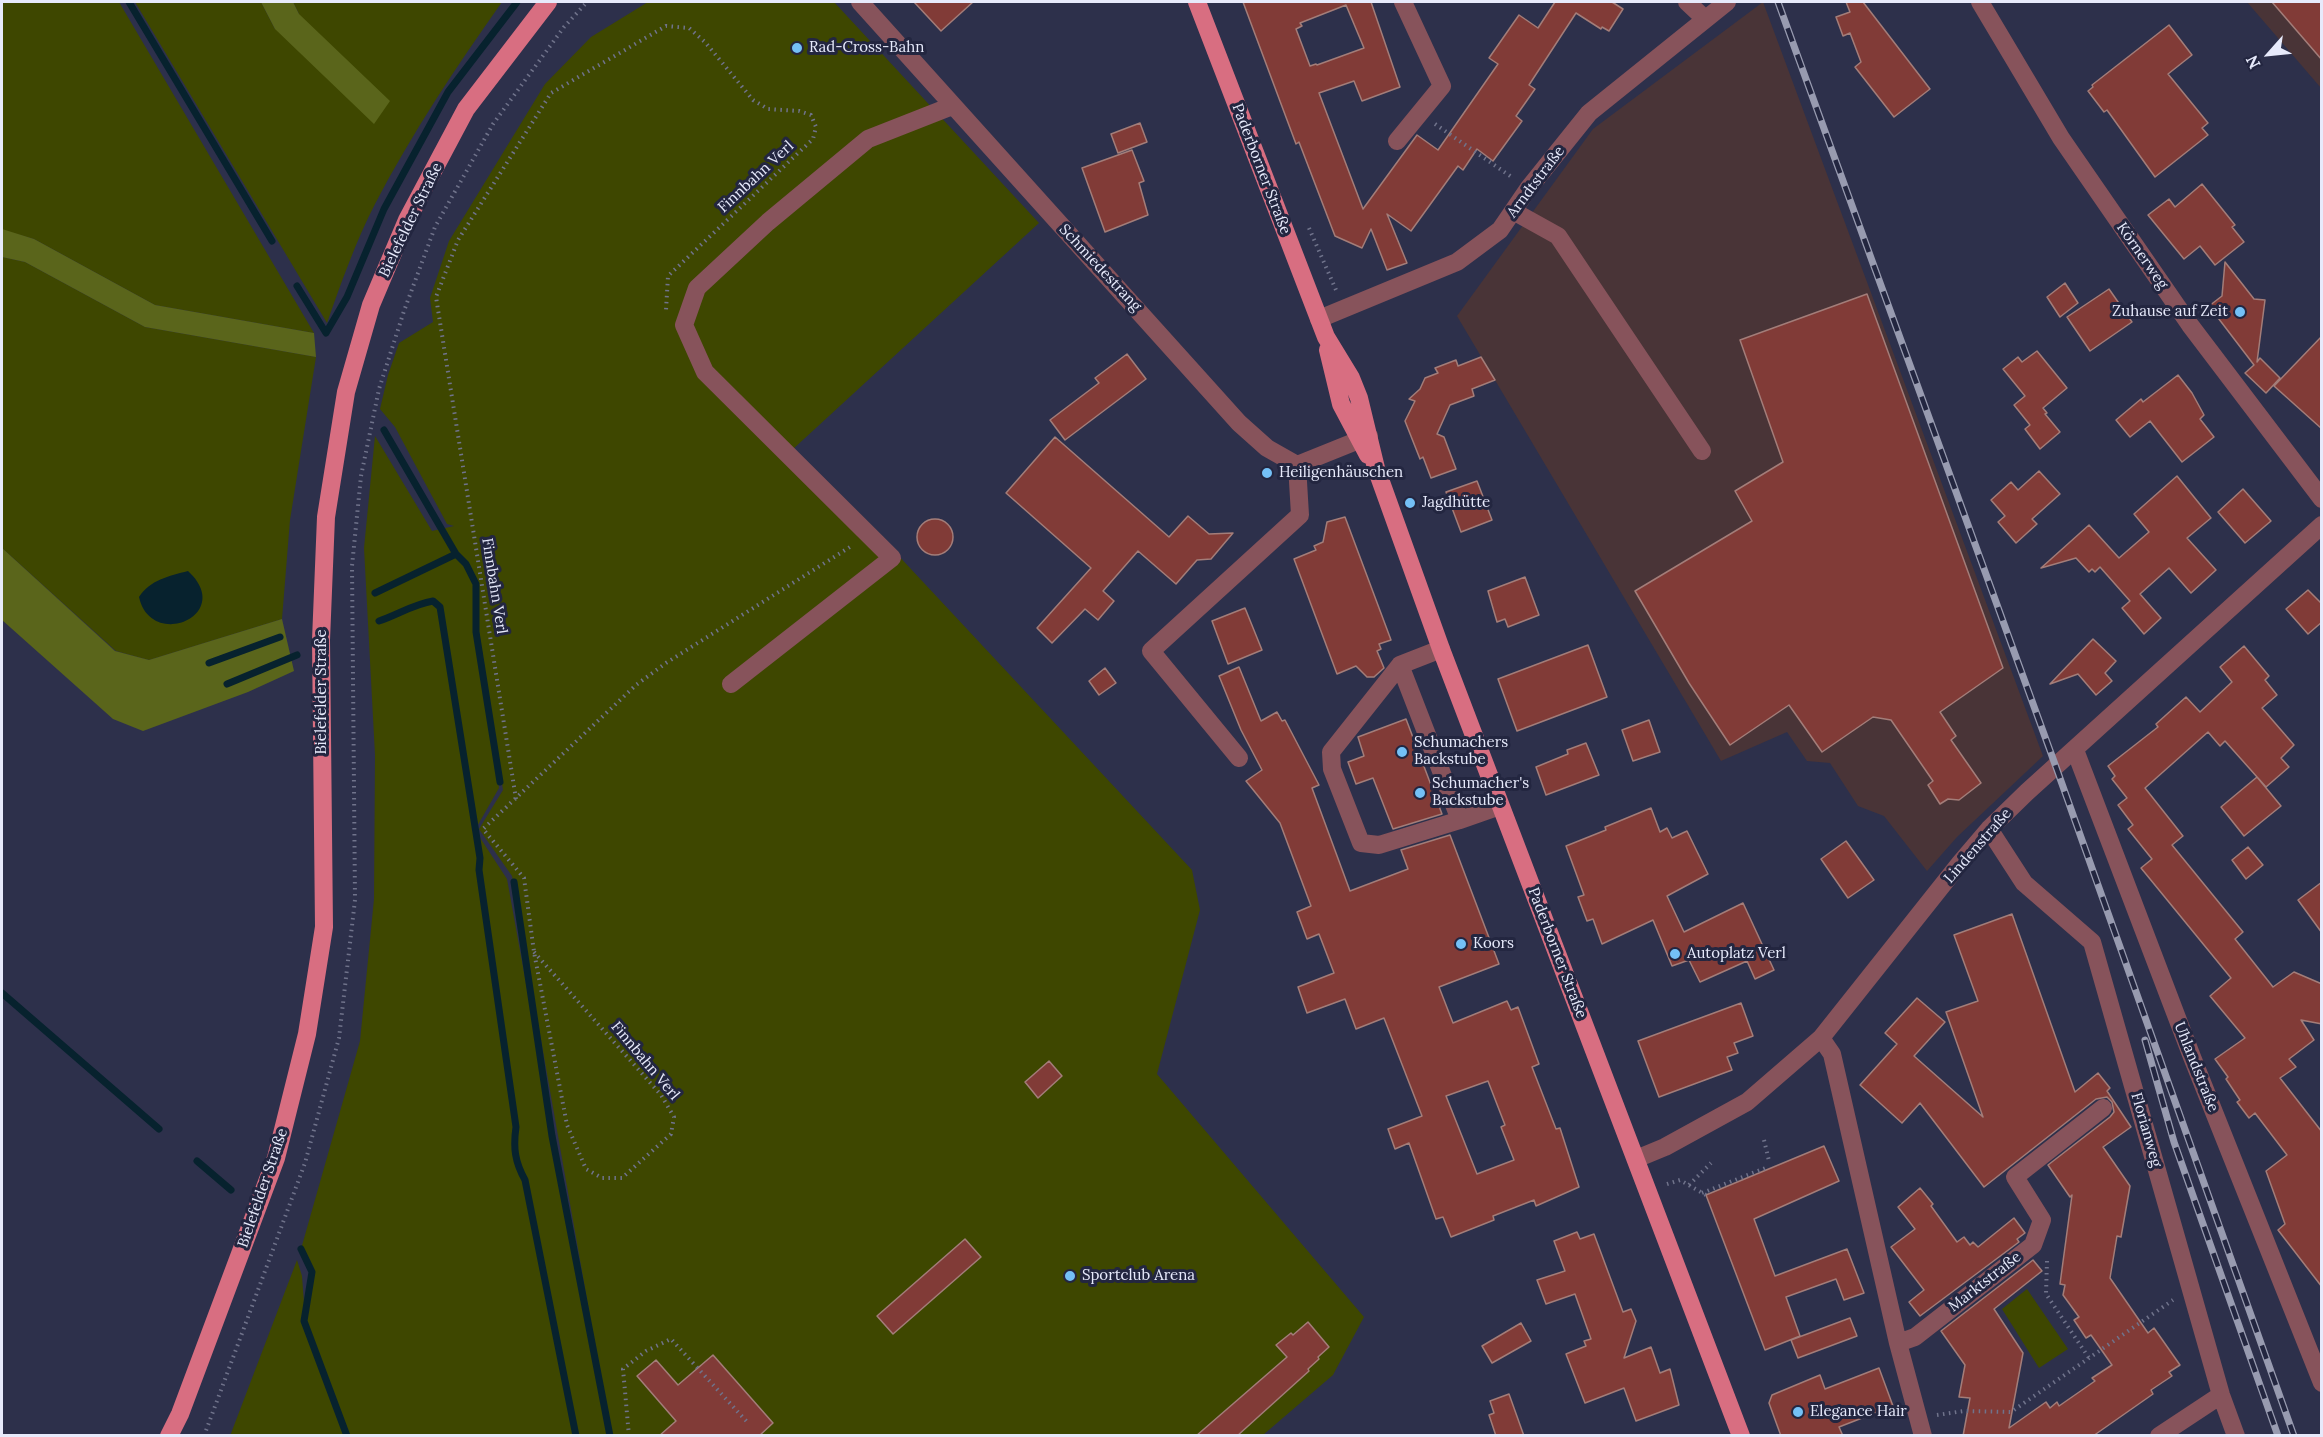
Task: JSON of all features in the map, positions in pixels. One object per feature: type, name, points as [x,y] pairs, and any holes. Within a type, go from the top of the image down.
[{"type":"main road","name":"Bielefelder Straße","points":[[169,1436],[180,1414],[276,1158],[307,1034],[324,927],[321,640],[326,517],[346,392],[371,305],[407,220],[466,109],[548,2]]},
{"type":"main road","name":"Paderborner Straße","points":[[1197,2],[1318,319],[1326,337],[1351,378],[1364,410],[1364,438],[1500,806],[1741,1436]]},
{"type":"main road","name":"Bielefelder Straße","points":[[178,1436],[180,1414]]},
{"type":"street","name":"Schmiedestrang","points":[[860,2],[1239,423],[1266,448],[1297,465]]},
{"type":"street","points":[[1397,141],[1442,86],[1403,2]]},
{"type":"street","points":[[1688,2],[1704,18]]},
{"type":"street","name":"Arndtstraße","points":[[1318,319],[1457,262],[1500,230],[1528,189],[1589,113],[1704,18],[1727,2]]},
{"type":"street","name":"Körnerweg","points":[[1980,2],[2074,157],[2190,325],[2322,498]]},
{"type":"street","points":[[731,684],[892,558],[705,372],[684,325],[697,288],[768,222],[868,138],[952,106]]},
{"type":"street","points":[[1513,211],[1558,236],[1702,452]]},
{"type":"street","points":[[1239,758],[1151,651],[1300,515],[1297,465],[1364,438]]},
{"type":"street","name":"Lindenstraße","points":[[1636,1159],[1665,1147],[1748,1102],[1821,1038],[1989,829],[2322,525]]},
{"type":"street","points":[[1442,649],[1400,665],[1331,752],[1332,769],[1361,843],[1379,845],[1500,806]]},
{"type":"street","points":[[1400,665],[1460,820]]},
{"type":"street","name":"Uhlandstraße","points":[[2075,750],[2192,1057],[2322,1383]]},
{"type":"street","name":"Florianweg","points":[[1989,829],[2024,883],[2092,942],[2221,1395],[2236,1436]]},
{"type":"street","points":[[1821,1038],[1832,1054],[1898,1343],[1923,1436]]},
{"type":"street","points":[[2038,1232],[2042,1220],[2015,1177],[2103,1108]]},
{"type":"street","name":"Marktstraße","points":[[1898,1343],[1915,1337],[2033,1245],[2038,1232]]},
{"type":"street","points":[[2160,1436],[2221,1395]]},
{"type":"path","points":[[204,1436],[305,1163],[339,1038],[355,900],[352,566],[361,476],[380,389],[404,311],[435,227],[493,124],[564,27],[587,2]]},
{"type":"path","name":"Finnbahn Verl","points":[[516,799],[436,297],[458,240],[551,93],[666,26],[688,28],[705,42],[753,100],[768,109],[799,111],[811,115],[816,127],[813,139],[668,276],[665,315]]},
{"type":"path","points":[[1420,114],[1528,189]]},
{"type":"path","name":"Finnbahn Verl","points":[[534,952],[661,1095],[675,1117],[671,1134],[622,1178],[602,1178],[586,1169],[567,1125],[534,952],[524,879],[483,829],[636,685],[666,663],[850,547],[851,540]]},
{"type":"path","points":[[1667,1184],[1680,1180],[1704,1194],[1768,1164],[1764,1140]]},
{"type":"path","points":[[1689,1185],[1711,1163]]},
{"type":"path","points":[[2038,1232],[2047,1249],[2046,1294],[2089,1358]]},
{"type":"path","points":[[1918,1417],[1964,1411],[2012,1412],[2147,1316],[2191,1289]]},
{"type":"path","points":[[629,1436],[623,1369],[646,1351],[671,1339],[749,1424]]},
{"type":"shaded area","points":[[1763,2],[2043,756],[1957,837],[1927,871],[1884,816],[1858,806],[1830,763],[1807,761],[1787,732],[1721,761],[1457,316],[1593,129]]},
{"type":"shaded area","points":[[2247,2],[2321,2],[2321,88]]},
{"type":"green space","points":[[2,2],[119,2],[314,333],[155,305],[34,239],[2,230]]},
{"type":"green space","points":[[135,2],[261,2],[275,29],[299,14],[293,2],[502,2],[435,101],[389,178],[361,233],[327,323]]},
{"type":"green space","points":[[261,2],[293,2],[299,14],[390,101],[374,124],[275,29]]},
{"type":"green space","points":[[648,2],[834,2],[1039,223],[792,450],[896,553],[1192,870],[1200,910],[1157,1074],[1364,1317],[1333,1375],[1263,1435],[611,1435],[512,876],[479,829],[503,790],[472,585],[499,788],[475,830],[507,879],[608,1435],[230,1436],[297,1260],[302,1276],[305,1317],[312,1273],[301,1249],[360,1041],[374,899],[375,755],[364,548],[375,436],[432,531],[454,526],[447,524],[395,427],[380,409],[388,375],[399,343],[433,322],[430,298],[449,241],[545,84],[591,37]]},
{"type":"green space","points":[[2,229],[34,239],[155,305],[314,333],[316,357],[145,327],[25,262],[2,257]]},
{"type":"green space","points":[[2,257],[25,262],[145,327],[316,357],[290,520],[282,619],[149,660],[116,651],[2,548]]},
{"type":"green space","points":[[2,548],[115,651],[149,660],[282,619],[294,671],[248,692],[143,731],[113,719],[2,620]]},
{"type":"green space","points":[[2027,1289],[2068,1349],[2039,1368],[2002,1309]]},
{"type":"water","points":[[188,571],[200,587],[202,601],[197,613],[186,621],[172,624],[158,622],[147,613],[139,597],[149,586]]},
{"type":"building","points":[[914,2],[973,2],[941,31]]},
{"type":"building","points":[[1243,2],[1371,2],[1400,87],[1362,101],[1354,81],[1319,93],[1363,209],[1417,135],[1438,150],[1498,64],[1489,58],[1519,15],[1538,28],[1555,2],[1612,2],[1623,9],[1609,31],[1602,27],[1601,29],[1576,13],[1529,85],[1535,89],[1516,116],[1522,121],[1493,161],[1477,149],[1463,170],[1458,166],[1411,231],[1387,214],[1407,263],[1387,270],[1371,229],[1362,248],[1335,236],[1299,142],[1296,144]],"holes":[[[1346,5],[1364,48],[1310,66],[1296,29],[1302,26],[1300,23]]]},
{"type":"building","points":[[1846,2],[1863,2],[1930,89],[1894,117],[1855,67],[1861,62],[1850,33],[1843,36],[1836,17],[1850,12]]},
{"type":"building","points":[[2272,2],[2322,2],[2322,60]]},
{"type":"building","points":[[2169,25],[2192,55],[2168,74],[2208,123],[2202,128],[2208,135],[2155,177],[2107,110],[2104,112],[2088,91],[2093,87],[2092,85]]},
{"type":"building","points":[[1140,123],[1147,142],[1118,153],[1111,134]]},
{"type":"building","points":[[1132,150],[1144,181],[1139,183],[1148,215],[1105,232],[1082,168]]},
{"type":"building","points":[[2202,184],[2235,225],[2232,227],[2244,242],[2215,265],[2200,246],[2184,259],[2148,215],[2169,199],[2175,207]]},
{"type":"building","points":[[2225,262],[2254,299],[2265,300],[2257,362],[2260,358],[2280,378],[2266,393],[2245,373],[2254,365],[2209,306],[2222,296]]},
{"type":"building","points":[[2065,283],[2078,303],[2060,317],[2047,297]]},
{"type":"building","points":[[2109,289],[2132,322],[2090,351],[2067,317]]},
{"type":"building","points":[[1867,294],[2003,668],[1940,712],[1956,736],[1951,740],[1981,783],[1959,800],[1948,799],[1940,804],[1928,785],[1933,781],[1891,720],[1873,717],[1822,752],[1789,705],[1730,745],[1689,683],[1635,591],[1752,521],[1735,491],[1783,462],[1740,340]]},
{"type":"building","points":[[2322,336],[2322,429],[2274,386]]},
{"type":"building","points":[[2037,351],[2067,388],[2043,408],[2047,413],[2045,414],[2060,432],[2040,449],[2025,429],[2030,425],[2014,405],[2025,396],[2003,369],[2018,357],[2022,362]]},
{"type":"building","points":[[1127,354],[1146,379],[1065,440],[1050,420],[1099,383],[1095,378]]},
{"type":"building","points":[[1481,357],[1495,380],[1472,389],[1474,396],[1450,405],[1437,434],[1444,437],[1456,469],[1431,478],[1423,457],[1420,459],[1405,421],[1415,401],[1409,399],[1420,389],[1425,378],[1438,373],[1435,368],[1456,360],[1458,366]]},
{"type":"building","points":[[2178,375],[2192,393],[2204,415],[2200,419],[2214,437],[2182,462],[2150,421],[2130,437],[2116,420],[2141,399],[2143,402]]},
{"type":"building","points":[[1055,437],[1169,537],[1188,516],[1209,534],[1233,533],[1211,559],[1197,560],[1176,584],[1138,551],[1103,591],[1114,601],[1098,620],[1085,609],[1052,643],[1037,628],[1091,568],[1006,493]]},
{"type":"building","points":[[2039,471],[2060,494],[2032,519],[2037,524],[2016,543],[1998,522],[2005,516],[1991,500],[2011,482],[2018,490]]},
{"type":"building","points":[[2177,476],[2211,518],[2187,538],[2216,570],[2191,593],[2169,568],[2140,594],[2161,618],[2144,634],[2122,608],[2130,601],[2100,567],[2095,572],[2092,569],[2089,572],[2076,558],[2041,568],[2089,525],[2119,558],[2149,532],[2134,514]]},
{"type":"building","points":[[1477,481],[1492,520],[1461,532],[1446,492]]},
{"type":"building","points":[[2243,489],[2271,521],[2245,543],[2218,512]]},
{"type":"building","points":[[1345,517],[1391,640],[1379,644],[1381,649],[1377,651],[1384,668],[1374,677],[1367,677],[1356,666],[1337,674],[1294,559],[1316,550],[1314,546],[1323,542],[1327,522]]},
{"type":"building","points":[[935,519],[948,524],[953,537],[948,550],[935,555],[922,550],[917,537],[922,524]]},
{"type":"building","points":[[1525,577],[1539,615],[1508,627],[1505,619],[1497,622],[1488,591]]},
{"type":"building","points":[[2308,590],[2322,604],[2322,622],[2308,634],[2286,609]]},
{"type":"building","points":[[1245,608],[1262,650],[1228,664],[1212,621]]},
{"type":"building","points":[[2093,639],[2116,661],[2105,673],[2112,681],[2096,695],[2078,674],[2050,684]]},
{"type":"building","points":[[1588,645],[1607,697],[1517,731],[1498,679]]},
{"type":"building","points":[[2244,646],[2269,676],[2265,680],[2277,695],[2262,708],[2294,745],[2281,758],[2289,767],[2266,787],[2225,741],[2220,746],[2208,732],[2145,788],[2183,836],[2172,845],[2243,932],[2235,939],[2273,987],[2294,972],[2322,984],[2322,1024],[2301,1020],[2314,1040],[2289,1059],[2296,1067],[2280,1078],[2322,1132],[2322,1287],[2278,1230],[2285,1224],[2266,1171],[2287,1155],[2255,1113],[2249,1118],[2237,1102],[2240,1100],[2215,1059],[2245,1038],[2210,996],[2231,978],[2141,868],[2152,859],[2128,829],[2133,825],[2118,805],[2127,798],[2112,779],[2115,776],[2108,766],[2158,727],[2156,724],[2186,697],[2200,712],[2232,682],[2220,667]]},
{"type":"building","points":[[1239,667],[1261,721],[1277,712],[1282,721],[1285,720],[1319,785],[1312,788],[1350,891],[1408,869],[1401,850],[1450,835],[1499,964],[1439,987],[1453,1023],[1507,1001],[1511,1010],[1518,1007],[1539,1064],[1532,1067],[1556,1129],[1560,1128],[1579,1187],[1536,1206],[1534,1200],[1493,1216],[1494,1220],[1451,1237],[1443,1217],[1436,1219],[1409,1143],[1395,1149],[1388,1129],[1422,1116],[1384,1018],[1356,1029],[1345,999],[1307,1013],[1298,987],[1334,973],[1319,934],[1307,939],[1297,912],[1311,906],[1280,823],[1246,781],[1262,770],[1241,730],[1219,676]],"holes":[[[1488,1081],[1505,1125],[1501,1127],[1514,1160],[1477,1174],[1446,1096]]]},
{"type":"building","points":[[1105,668],[1116,683],[1099,695],[1089,681]]},
{"type":"building","points":[[1406,719],[1442,814],[1393,829],[1373,778],[1356,784],[1348,762],[1364,756],[1358,737]]},
{"type":"building","points":[[1649,720],[1660,752],[1633,761],[1622,730]]},
{"type":"building","points":[[1586,743],[1599,775],[1546,795],[1536,767],[1568,754],[1567,750]]},
{"type":"building","points":[[2257,777],[2281,806],[2244,836],[2221,807]]},
{"type":"building","points":[[1651,808],[1660,832],[1667,828],[1672,838],[1687,831],[1708,874],[1667,896],[1684,932],[1743,903],[1774,970],[1755,979],[1747,961],[1700,982],[1689,960],[1672,966],[1653,920],[1602,944],[1593,919],[1587,921],[1578,897],[1584,895],[1566,846]]},
{"type":"building","points":[[1846,841],[1874,880],[1848,898],[1821,859]]},
{"type":"building","points":[[2248,847],[2263,865],[2246,879],[2232,860]]},
{"type":"building","points":[[2322,882],[2322,933],[2298,900]]},
{"type":"building","points":[[2012,914],[2075,1092],[2098,1073],[2110,1088],[2107,1091],[2131,1127],[2103,1147],[2130,1186],[2121,1237],[2117,1236],[2110,1278],[2148,1333],[2154,1328],[2180,1365],[2169,1372],[2172,1376],[2151,1390],[2153,1394],[2093,1436],[1963,1436],[1970,1398],[1959,1397],[1965,1365],[1941,1331],[2033,1260],[2042,1271],[1994,1309],[2023,1353],[2009,1428],[2046,1402],[2050,1408],[2057,1402],[2059,1406],[2095,1381],[2092,1378],[2112,1365],[2091,1335],[2086,1338],[2074,1320],[2079,1317],[2063,1295],[2065,1285],[2060,1284],[2072,1195],[2070,1197],[2048,1165],[2110,1117],[2114,1112],[2112,1102],[2107,1097],[2096,1099],[1984,1187],[1920,1103],[1902,1123],[1860,1085],[1897,1044],[1885,1033],[1917,998],[1945,1022],[1914,1056],[1983,1117],[1946,1012],[1978,1001],[1954,935]]},
{"type":"building","points":[[1741,1003],[1753,1036],[1734,1043],[1738,1053],[1727,1057],[1732,1070],[1659,1097],[1638,1041]]},
{"type":"building","points":[[1049,1061],[1062,1076],[1038,1098],[1025,1082]]},
{"type":"building","points":[[1824,1146],[1839,1181],[1754,1219],[1775,1276],[1847,1249],[1864,1293],[1844,1300],[1836,1279],[1786,1297],[1800,1336],[1765,1350],[1706,1195]]},
{"type":"building","points":[[1920,1188],[1957,1242],[1964,1237],[1970,1245],[1973,1242],[1978,1247],[2014,1218],[2025,1233],[2017,1239],[2019,1242],[1920,1316],[1909,1302],[1924,1290],[1891,1247],[1915,1229],[1898,1207]]},
{"type":"building","points":[[1577,1232],[1580,1239],[1594,1234],[1623,1312],[1631,1309],[1636,1321],[1624,1358],[1651,1347],[1660,1373],[1670,1369],[1679,1405],[1636,1421],[1624,1388],[1585,1403],[1566,1354],[1586,1346],[1584,1341],[1591,1339],[1575,1294],[1546,1304],[1537,1280],[1565,1271],[1554,1241]]},
{"type":"building","points":[[965,1239],[981,1257],[893,1334],[877,1316]]},
{"type":"building","points":[[1850,1318],[1857,1336],[1798,1358],[1791,1340]]},
{"type":"building","points":[[1308,1322],[1329,1347],[1308,1369],[1309,1371],[1237,1436],[1196,1436],[1287,1357],[1276,1345],[1291,1333],[1293,1335]]},
{"type":"building","points":[[1521,1323],[1531,1341],[1492,1363],[1482,1346]]},
{"type":"building","points":[[713,1355],[773,1423],[759,1436],[659,1436],[676,1421],[637,1376],[656,1360],[678,1385]]},
{"type":"building","points":[[1879,1368],[1893,1406],[1839,1427],[1843,1436],[1781,1436],[1769,1403],[1772,1395],[1820,1375],[1825,1389]]},
{"type":"building","points":[[1509,1394],[1524,1436],[1496,1436],[1489,1415],[1494,1413],[1490,1401]]},
{"type":"waterway","points":[[129,2],[272,241]]},
{"type":"waterway","points":[[297,286],[326,333],[347,297],[384,209],[448,92],[517,2]]},
{"type":"waterway","points":[[384,430],[476,584],[476,632],[500,782]]},
{"type":"waterway","points":[[375,593],[456,554]]},
{"type":"waterway","points":[[379,621],[426,602],[433,601],[440,607],[480,858],[479,870],[516,1127],[516,1155],[525,1180],[576,1436]]},
{"type":"waterway","points":[[209,663],[280,637]]},
{"type":"waterway","points":[[227,684],[297,655]]},
{"type":"waterway","points":[[514,882],[552,1136],[610,1436]]},
{"type":"waterway","points":[[2,993],[159,1129]]},
{"type":"waterway","points":[[197,1161],[231,1190]]},
{"type":"waterway","points":[[301,1249],[312,1272],[304,1321],[347,1436]]},
{"type":"railway","points":[[1778,2],[2056,767],[2294,1436]]},
{"type":"railway","points":[[2145,1040],[2174,1142],[2278,1436]]},
{"type":"place","name":"Rad-Cross-Bahn","points":[[797,48]]},
{"type":"place","name":"Zuhause auf Zeit","points":[[2240,312]]},
{"type":"place","name":"Heiligenhäuschen","points":[[1267,473]]},
{"type":"place","name":"Jagdhütte","points":[[1410,503]]},
{"type":"place","name":"Schumachers Backstube","points":[[1402,752]]},
{"type":"place","name":"Schumacher's Backstube","points":[[1420,793]]},
{"type":"place","name":"Koors","points":[[1461,944]]},
{"type":"place","name":"Autoplatz Verl","points":[[1675,954]]},
{"type":"place","name":"Sportclub Arena","points":[[1070,1276]]},
{"type":"place","name":"Elegance Hair","points":[[1798,1412]]}]
